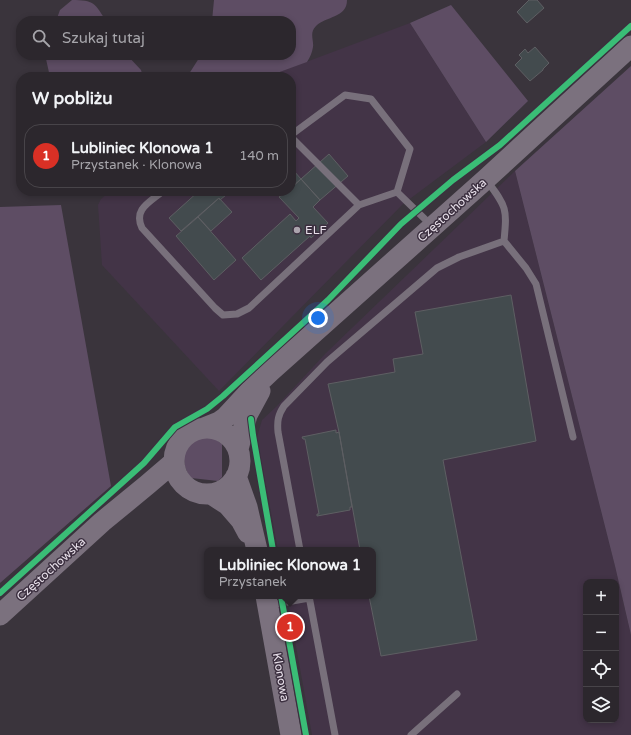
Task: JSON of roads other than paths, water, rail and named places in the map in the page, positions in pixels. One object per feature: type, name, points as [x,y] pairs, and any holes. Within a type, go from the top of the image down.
[{"type":"main road","name":"Częstochowska","points":[[204,428],[226,417],[271,371],[433,227],[631,46]]},
{"type":"main road","name":"Częstochowska","points":[[238,449],[247,415],[271,371]]},
{"type":"main road","points":[[204,428],[214,429],[224,433],[232,440],[238,449],[240,460],[236,476],[226,488],[219,492],[211,494],[196,493],[183,485],[175,471],[175,452],[182,439],[194,430],[204,428]]},
{"type":"main road","name":"Częstochowska","points":[[0,615],[102,522],[174,462]]},
{"type":"main road","points":[[236,476],[247,507],[255,547]]},
{"type":"main road","name":"Częstochowska","points":[[102,522],[125,507],[147,496],[168,488],[183,485]]},
{"type":"main road","points":[[211,494],[228,505],[248,533],[255,547]]},
{"type":"main road","name":"Klonowa","points":[[267,601],[291,735]]},
{"type":"lane","points":[[296,132],[345,95],[371,99],[410,149],[397,192]]},
{"type":"lane","points":[[296,141],[359,205]]},
{"type":"lane","points":[[486,179],[501,199],[505,208],[506,218],[504,242],[526,268],[536,284],[573,437]]},
{"type":"lane","points":[[157,196],[143,208],[139,214],[139,220],[142,228],[223,315],[237,314],[249,308],[359,205],[397,192]]},
{"type":"lane","points":[[397,192],[433,227]]},
{"type":"lane","points":[[299,547],[278,432],[277,423],[279,413],[327,362],[436,268],[459,257],[504,242]]},
{"type":"lane","points":[[267,601],[288,599]]},
{"type":"lane","points":[[309,599],[335,735]]},
{"type":"lane","points":[[411,735],[457,694]]},
{"type":"place","name":"ELF","points":[[297,230]]},
{"type":"place","name":"Lubliniec Klonowa 1","points":[[290,627]]}]
